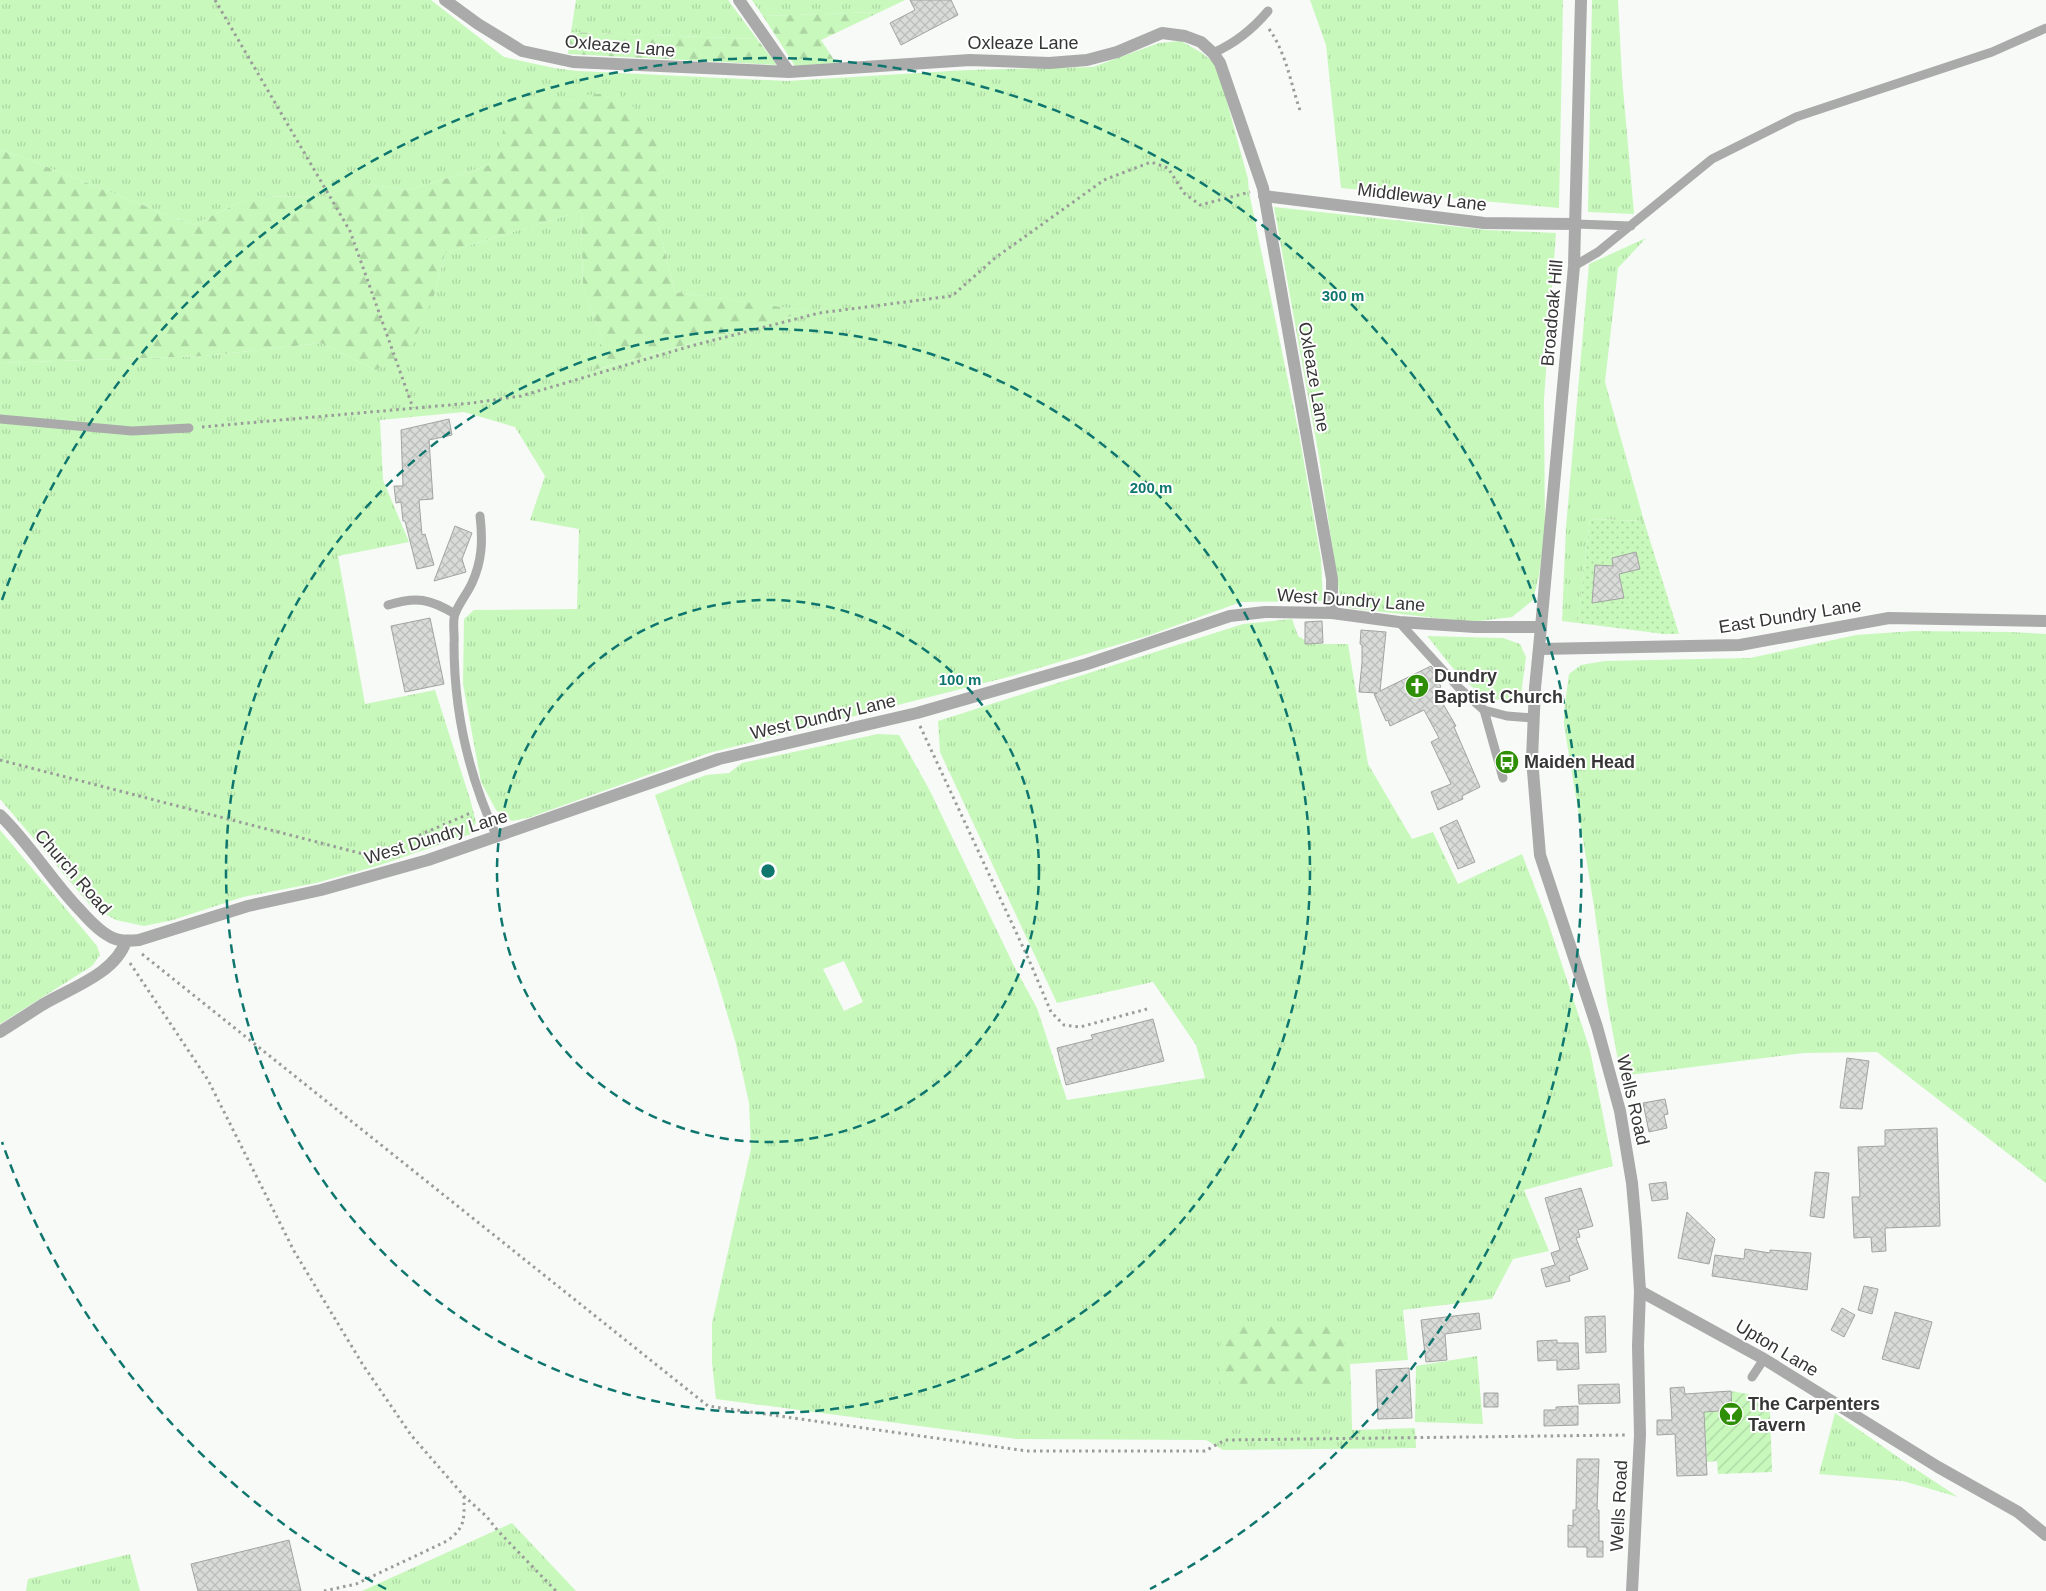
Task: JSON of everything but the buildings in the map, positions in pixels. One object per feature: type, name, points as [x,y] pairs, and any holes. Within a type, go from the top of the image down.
[{"type":"street","name":"Oxleaze Lane","points":[[445,0],[478,24],[522,51],[573,62],[640,67],[789,72],[970,60],[1049,62],[1087,60],[1116,52],[1162,33],[1185,36],[1201,42],[1213,53],[1220,63],[1264,192],[1332,579],[1332,613]]},
{"type":"street","points":[[739,0],[789,72]]},
{"type":"street","name":"Broadoak Hill","points":[[1541,627],[1574,266],[1581,0]]},
{"type":"street","name":"Middleway Lane","points":[[1264,192],[1484,223],[1576,224]]},
{"type":"street","name":"West Dundry Lane","points":[[124,946],[248,906],[321,890],[428,860],[719,759],[917,713],[1087,664],[1230,616],[1265,612],[1332,613],[1399,622],[1475,627],[1541,627]]},
{"type":"street","name":"East Dundry Lane","points":[[1540,649],[1740,645],[1889,618],[2046,621]]},
{"type":"street","name":"Wells Road","points":[[1541,627],[1540,649],[1534,688],[1532,759],[1540,855],[1598,1027],[1620,1111],[1632,1183],[1640,1291],[1638,1346],[1640,1435],[1632,1591]]},
{"type":"street","name":"Church Road","points":[[0,815],[35,854],[67,897],[93,924],[124,946]]},
{"type":"street","points":[[0,1032],[42,1005],[103,971],[124,946]]},
{"type":"street","name":"Upton Lane","points":[[1640,1291],[1764,1359],[1930,1462],[2018,1512],[2046,1535]]},
{"type":"lane","points":[[1213,53],[1231,45],[1251,30],[1264,15]]},
{"type":"lane","points":[[1574,266],[1598,252],[1712,159],[1796,117],[1992,52],[2046,28]]},
{"type":"lane","points":[[1576,224],[1630,226]]},
{"type":"lane","points":[[0,419],[132,431],[189,428]]},
{"type":"lane","points":[[480,516],[482,558],[472,584],[455,614],[454,654],[456,691],[471,768],[497,837]]},
{"type":"lane","points":[[388,605],[404,600],[418,599],[436,602],[455,614]]},
{"type":"lane","points":[[1399,622],[1459,688],[1484,710],[1507,716],[1534,718]]},
{"type":"lane","points":[[1484,710],[1503,778]]},
{"type":"lane","points":[[1752,1377],[1764,1359]]},
{"type":"path","points":[[215,0],[350,231],[413,408]]},
{"type":"path","points":[[1264,15],[1276,39],[1301,113]]},
{"type":"path","points":[[189,428],[472,403],[521,396],[691,346],[819,313],[952,296],[995,258],[1104,180],[1151,162],[1168,168],[1184,193],[1200,205],[1264,192]]},
{"type":"path","points":[[917,713],[921,730],[1029,960],[1051,1012],[1064,1025],[1080,1027],[1147,1009]]},
{"type":"path","points":[[0,760],[371,856],[473,812],[485,809]]},
{"type":"path","points":[[124,946],[708,1406],[1027,1451],[1205,1451],[1226,1440],[1640,1435]]},
{"type":"path","points":[[124,946],[208,1080],[294,1251],[363,1365],[411,1435],[464,1496],[487,1517],[498,1531],[556,1591]]},
{"type":"path","points":[[324,1591],[356,1584],[447,1541],[460,1532],[464,1518],[464,1496]]},
{"type":"green space","points":[[0,0],[431,0],[504,57],[554,68],[578,71],[787,81],[967,70],[1093,67],[1159,43],[1181,41],[1202,53],[1217,65],[1248,179],[1249,192],[1299,434],[1321,559],[1323,601],[1241,602],[1147,636],[1012,676],[709,753],[528,818],[512,821],[496,810],[481,782],[463,684],[464,619],[474,610],[577,609],[579,529],[530,520],[545,476],[515,427],[464,412],[380,420],[383,480],[409,542],[338,556],[365,704],[435,690],[476,822],[471,834],[377,866],[316,883],[243,897],[173,920],[144,926],[116,920],[91,906],[0,799],[0,363],[204,356],[321,343],[375,370],[434,296],[445,253],[581,211],[583,288],[602,337],[595,370],[808,311],[675,292],[658,226],[658,131],[496,163],[409,190],[357,183],[322,197],[253,196],[193,225],[0,150]]},
{"type":"green space","points":[[576,0],[728,0],[757,39],[571,32]]},
{"type":"green space","points":[[752,0],[905,0],[880,12],[763,16]]},
{"type":"green space","points":[[1310,0],[1563,0],[1559,208],[1341,188],[1326,45]]},
{"type":"green space","points":[[1592,0],[1618,0],[1622,77],[1634,214],[1588,212]]},
{"type":"green space","points":[[880,12],[821,40],[836,63],[795,66],[763,16]]},
{"type":"green space","points":[[571,32],[757,39],[777,65],[568,54]]},
{"type":"green space","points":[[618,92],[658,131],[658,226],[675,292],[809,311],[594,370],[602,337],[583,288],[581,211],[445,253],[434,296],[407,356],[375,370],[321,343],[204,356],[0,363],[0,150],[193,225],[253,196],[322,197],[357,183],[409,190],[496,163],[509,103]]},
{"type":"green space","points":[[1274,207],[1487,230],[1556,233],[1544,399],[1545,535],[1533,600],[1512,617],[1471,622],[1348,608],[1340,598],[1319,457]]},
{"type":"green space","points":[[1646,238],[1618,268],[1605,382],[1644,521],[1590,519],[1578,623],[1562,621],[1566,527],[1589,264]]},
{"type":"green space","points":[[1590,519],[1644,521],[1679,634],[1664,634],[1578,623]]},
{"type":"green space","points":[[1292,619],[1298,636],[1311,644],[1348,644],[1368,764],[1412,839],[1433,832],[1458,884],[1522,854],[1547,919],[1590,1050],[1613,1166],[1524,1190],[1549,1251],[1513,1259],[1492,1299],[1403,1310],[1408,1360],[1350,1364],[1339,1324],[1219,1385],[1351,1385],[1352,1430],[1415,1428],[1416,1448],[1223,1450],[1206,1440],[1017,1439],[716,1399],[712,1363],[712,1323],[751,1149],[749,1103],[736,1044],[716,976],[655,795],[706,775],[729,773],[742,763],[878,734],[899,735],[930,791],[1015,968],[1037,1008],[1067,1100],[1205,1078],[1196,1045],[1153,982],[1057,1003],[940,752],[938,721],[1243,624]],"holes":[[[844,961],[863,1002],[844,1011],[823,969]]]},
{"type":"green space","points":[[1914,631],[2046,634],[2046,1183],[1877,1052],[1804,1053],[1621,1076],[1607,1002],[1594,906],[1564,725],[1569,674],[1581,665],[1605,661],[1750,658],[1856,635]]},
{"type":"green space","points":[[1427,636],[1503,638],[1520,644],[1526,657],[1521,694],[1514,701],[1500,700],[1487,696],[1475,689],[1454,669]]},
{"type":"green space","points":[[0,830],[97,946],[100,955],[92,966],[0,1024]]},
{"type":"green space","points":[[1340,1324],[1350,1364],[1351,1385],[1219,1385],[1222,1327]]},
{"type":"green space","points":[[1477,1356],[1483,1424],[1415,1422],[1416,1366]]},
{"type":"green space","points":[[1731,1391],[1748,1394],[1770,1412],[1772,1472],[1718,1474],[1717,1461],[1707,1462],[1704,1412],[1732,1410]]},
{"type":"green space","points":[[1835,1413],[1958,1497],[1903,1481],[1819,1474]]},
{"type":"green space","points":[[512,1523],[576,1591],[362,1591]]},
{"type":"green space","points":[[130,1554],[140,1591],[26,1591],[28,1579]]},
{"type":"place","name":"Dundry Baptist Church","points":[[1417,686]]},
{"type":"place","name":"Maiden Head","points":[[1507,762]]},
{"type":"place","name":"The Carpenters Tavern","points":[[1731,1414]]}]
